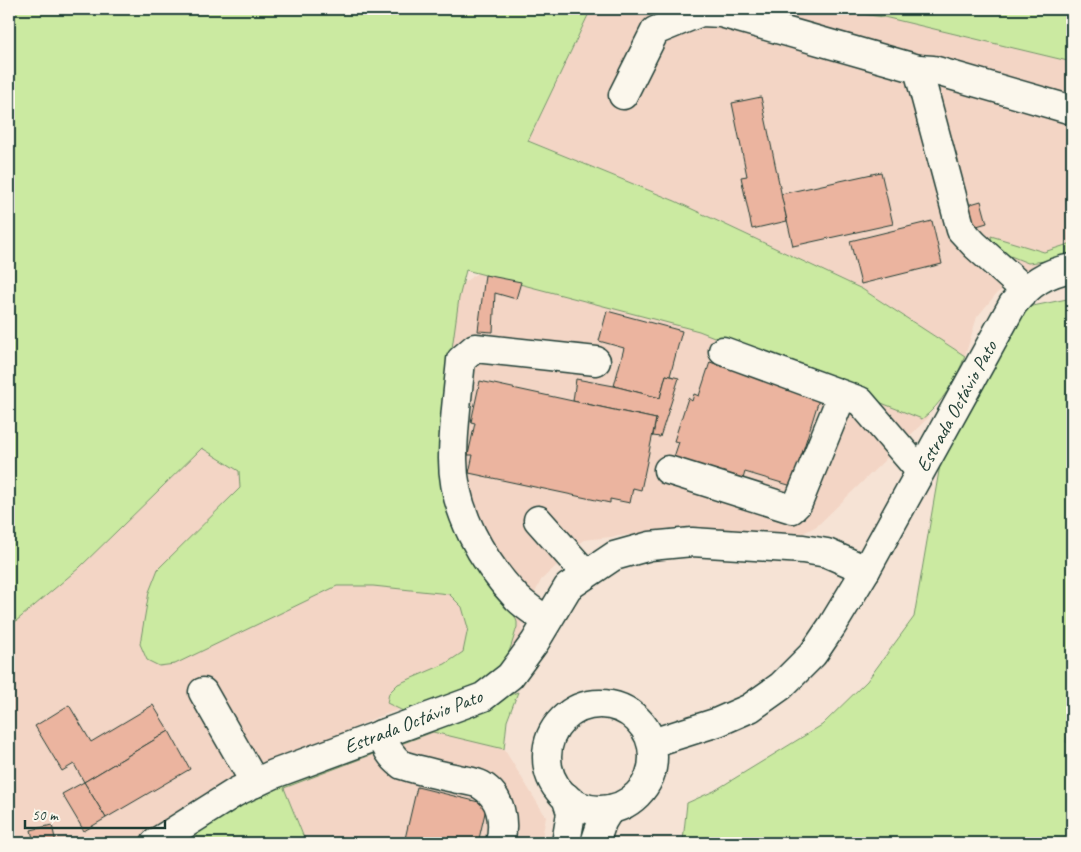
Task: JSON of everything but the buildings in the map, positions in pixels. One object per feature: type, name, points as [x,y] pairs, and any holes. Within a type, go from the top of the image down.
[{"type":"street","points":[[623,95],[655,31],[700,12],[721,13],[918,69],[933,70],[1072,110]]},
{"type":"street","points":[[918,69],[961,230],[1025,290]]},
{"type":"street","name":"Estrada Octávio Pato","points":[[652,743],[718,722],[750,708],[781,686],[813,654],[866,570],[1013,304],[1025,290],[1042,278],[1054,272],[1072,268]]},
{"type":"street","points":[[547,621],[518,600],[498,576],[473,537],[460,501],[453,460],[460,360],[475,348],[596,361]]},
{"type":"street","points":[[723,351],[860,401],[920,471]]},
{"type":"street","points":[[668,470],[792,509],[798,502],[842,395]]},
{"type":"street","points":[[538,520],[586,574]]},
{"type":"street","name":"Estrada Octávio Pato","points":[[155,843],[218,803],[255,783],[317,757],[483,697],[510,676],[536,642],[568,586],[614,556],[650,546],[692,542],[803,548],[827,553],[866,570]]},
{"type":"street","points":[[204,692],[255,783]]},
{"type":"street","points":[[610,705],[632,714],[640,722],[652,743],[654,755],[653,768],[646,785],[633,799],[622,806],[610,809],[586,808],[566,797],[558,789],[548,769],[548,746],[557,726],[575,710],[586,706],[610,705]]},
{"type":"street","points":[[381,734],[387,749],[395,760],[402,765],[474,782],[488,791],[498,804],[503,820],[503,832],[500,843]]},
{"type":"street","points":[[566,797],[571,814],[566,843]]},
{"type":"street","points":[[595,843],[602,822],[610,809]]},
{"type":"shaded area","points":[[591,9],[823,9],[884,17],[1072,62],[1072,247],[1052,255],[997,293],[977,317],[965,356],[862,289],[675,201],[528,141]]},
{"type":"shaded area","points":[[484,268],[698,323],[929,417],[817,526],[803,533],[663,531],[584,540],[541,580],[521,624],[522,637],[512,653],[474,682],[375,718],[229,786],[142,843],[9,843],[9,623],[202,438],[409,460],[451,292]]},
{"type":"shaded area","points":[[433,732],[504,749],[546,817],[541,843],[306,843],[283,788]]},
{"type":"green space","points":[[9,9],[591,9],[528,141],[675,201],[862,289],[965,356],[948,390],[936,406],[922,419],[699,331],[466,270],[459,298],[442,421],[517,622],[513,641],[503,663],[485,681],[460,694],[409,714],[387,703],[389,693],[398,684],[445,664],[463,652],[468,628],[462,607],[449,594],[373,586],[337,586],[175,664],[159,666],[147,660],[140,644],[149,592],[158,569],[240,488],[239,471],[202,448],[79,568],[9,627]]},
{"type":"green space","points":[[823,9],[1072,9],[1072,62],[884,17]]},
{"type":"green space","points":[[991,236],[1044,252],[1072,243],[1072,258],[1028,263],[993,249]]},
{"type":"green space","points":[[1072,298],[1072,701],[1066,742],[1072,745],[1072,843],[667,843],[683,841],[687,803],[714,791],[822,725],[867,681],[914,617],[946,430],[1015,321],[1028,307]]},
{"type":"green space","points":[[518,692],[507,721],[504,749],[433,732],[398,745],[394,737]]},
{"type":"green space","points":[[375,747],[376,753],[284,788],[306,843],[169,843],[219,810]]}]
